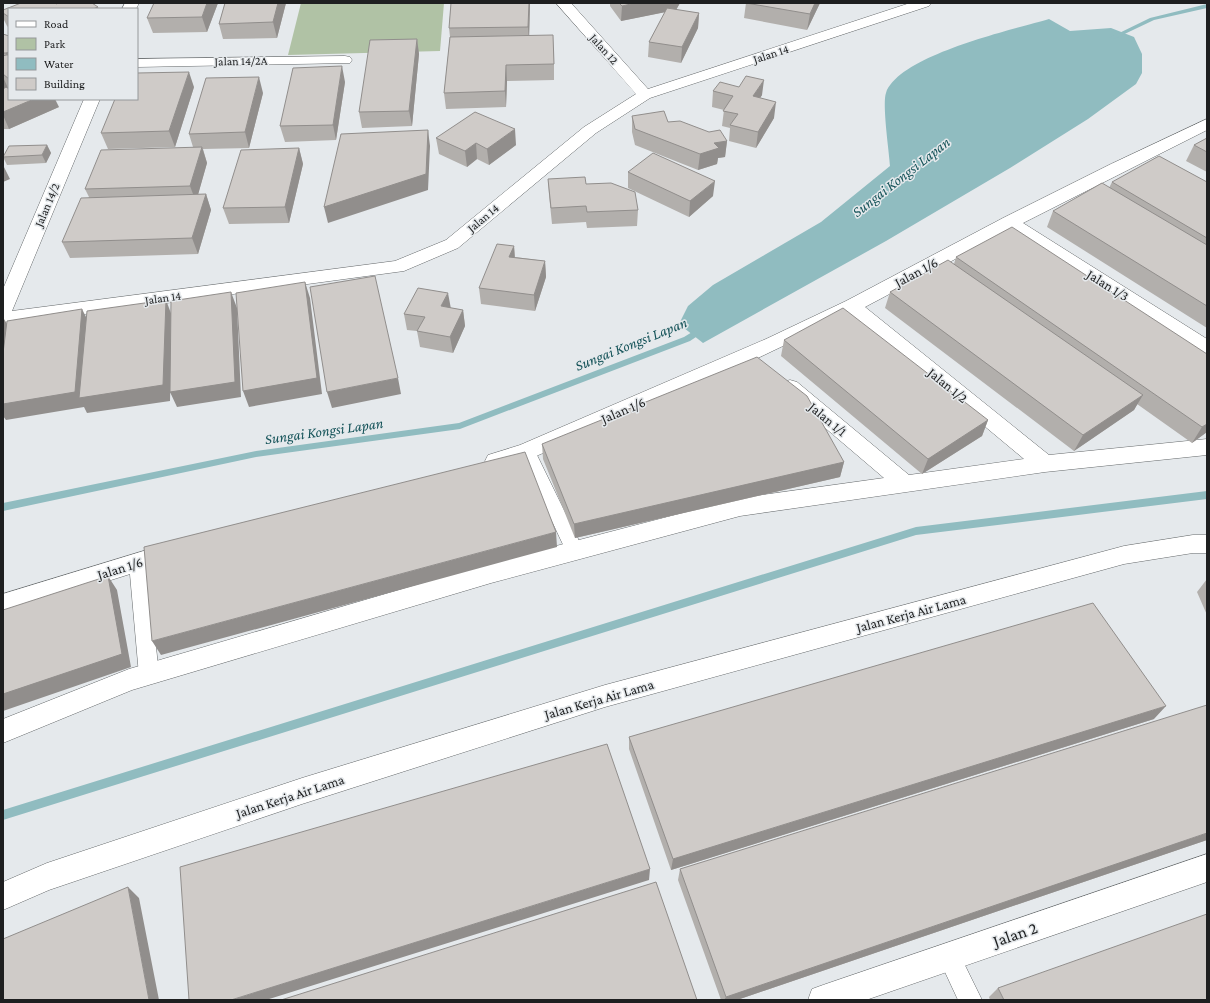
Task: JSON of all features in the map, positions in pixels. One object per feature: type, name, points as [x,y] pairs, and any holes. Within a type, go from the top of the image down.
[{"type":"street","name":"Jalan 12","points":[[562,3],[644,95]]},
{"type":"street","points":[[877,3],[890,14]]},
{"type":"street","name":"Jalan 14","points":[[3,319],[398,267],[452,244],[590,130],[644,95],[924,3]]},
{"type":"street","name":"Jalan 14/2A","points":[[138,63],[345,60]]},
{"type":"street","name":"Jalan 14/2","points":[[3,311],[92,100]]},
{"type":"street","name":"Jalan 1/6","points":[[477,467],[527,451],[751,354],[852,306],[1009,222],[1142,154],[1207,124]]},
{"type":"street","points":[[1142,154],[1162,164]]},
{"type":"street","name":"Jalan 1/3","points":[[1009,222],[1207,348]]},
{"type":"street","name":"Jalan 1/2","points":[[852,306],[1044,464]]},
{"type":"street","name":"Jalan 1/1","points":[[751,354],[905,484]]},
{"type":"street","points":[[3,731],[129,680],[483,575],[740,508],[1044,464],[1207,447]]},
{"type":"street","name":"Jalan Kerja Air Lama","points":[[3,896],[47,877],[302,791],[605,696],[1124,555],[1193,544],[1207,544]]},
{"type":"street","name":"Jalan 1/6","points":[[3,604],[189,546]]},
{"type":"street","name":"Jalan 2","points":[[823,1000],[1207,868]]},
{"type":"lane","points":[[527,451],[575,551]]},
{"type":"lane","points":[[138,563],[149,675]]},
{"type":"lane","points":[[949,957],[970,1000]]},
{"type":"green space","points":[[301,3],[444,3],[440,51],[288,55]]},
{"type":"water","points":[[1049,19],[1070,31],[1111,28],[1134,37],[1142,54],[1142,73],[1136,84],[1088,119],[1010,168],[886,241],[703,343],[679,324],[688,306],[713,285],[821,222],[890,166],[885,117],[885,99],[886,93],[895,79],[912,67],[958,46]]},
{"type":"building","points":[[21,3],[92,3],[98,7],[96,8],[8,8]]},
{"type":"building","points":[[154,3],[207,3],[202,17],[147,18]]},
{"type":"building","points":[[225,3],[278,3],[273,22],[219,24]]},
{"type":"building","points":[[451,3],[529,3],[528,27],[449,28]]},
{"type":"building","points":[[619,3],[635,3],[622,6]]},
{"type":"building","points":[[746,3],[815,3],[810,14]]},
{"type":"building","points":[[8,8],[8,16],[3,13],[3,10]]},
{"type":"building","points":[[667,8],[699,13],[682,47],[649,42]]},
{"type":"building","points":[[3,34],[8,36],[8,52],[3,53]]},
{"type":"building","points":[[553,35],[554,64],[506,65],[505,91],[444,93],[450,37]]},
{"type":"building","points":[[417,39],[409,111],[359,112],[370,40]]},
{"type":"building","points":[[8,55],[8,78],[3,74],[3,56]]},
{"type":"building","points":[[342,66],[333,125],[280,126],[293,68]]},
{"type":"building","points":[[189,72],[169,131],[101,133],[115,100],[138,100],[138,73]]},
{"type":"building","points":[[746,76],[764,80],[753,96],[776,102],[758,132],[730,125],[738,114],[723,111],[733,96],[713,91],[720,82],[739,87]]},
{"type":"building","points":[[259,77],[245,132],[189,134],[206,78]]},
{"type":"building","points":[[6,87],[8,88],[8,100],[32,100],[3,112],[3,89]]},
{"type":"building","points":[[664,111],[668,122],[680,121],[709,132],[720,130],[727,141],[714,143],[719,148],[700,154],[635,129],[632,116]]},
{"type":"building","points":[[475,112],[515,129],[487,149],[476,143],[465,151],[436,138]]},
{"type":"building","points":[[428,130],[426,174],[324,207],[341,134]]},
{"type":"building","points":[[1207,138],[1207,152],[1194,145]]},
{"type":"building","points":[[47,145],[42,155],[3,157],[9,146]]},
{"type":"building","points":[[202,147],[190,186],[85,189],[101,150]]},
{"type":"building","points":[[299,148],[285,207],[223,208],[241,150]]},
{"type":"building","points":[[653,153],[715,181],[690,201],[628,172]]},
{"type":"building","points":[[1159,156],[1207,182],[1207,238],[1112,182]]},
{"type":"building","points":[[585,177],[586,184],[611,183],[635,192],[638,210],[587,212],[586,206],[551,208],[548,179]]},
{"type":"building","points":[[1102,183],[1207,245],[1207,306],[1053,211]]},
{"type":"building","points":[[206,194],[192,238],[62,242],[81,198]]},
{"type":"building","points":[[1012,227],[1207,354],[1207,424],[1202,427],[956,257]]},
{"type":"building","points":[[497,244],[514,246],[509,257],[545,261],[534,295],[479,288]]},
{"type":"building","points":[[948,260],[1143,395],[1083,435],[890,292]]},
{"type":"building","points":[[375,276],[398,378],[327,392],[310,287]]},
{"type":"building","points":[[305,282],[317,378],[243,391],[236,293]]},
{"type":"building","points":[[418,288],[448,293],[441,306],[463,310],[450,337],[417,331],[425,317],[404,314]]},
{"type":"building","points":[[231,292],[235,382],[170,392],[171,301]]},
{"type":"building","points":[[166,300],[163,385],[79,398],[87,311]]},
{"type":"building","points":[[843,308],[988,420],[928,459],[784,340]]},
{"type":"building","points":[[82,309],[75,392],[3,404],[3,353],[7,321]]},
{"type":"building","points":[[757,357],[807,396],[844,462],[574,524],[542,444]]},
{"type":"building","points":[[525,452],[556,532],[152,641],[144,547]]},
{"type":"building","points":[[108,576],[122,654],[3,694],[3,610]]},
{"type":"building","points":[[1093,603],[1166,706],[673,859],[629,737]]},
{"type":"building","points":[[1207,705],[1207,833],[726,997],[680,869]]},
{"type":"building","points":[[607,744],[650,869],[231,1000],[189,1000],[180,867]]},
{"type":"building","points":[[656,882],[697,1000],[281,1000]]},
{"type":"building","points":[[128,887],[149,1000],[3,1000],[3,939]]},
{"type":"building","points":[[1207,914],[1207,1000],[1004,1000],[998,988]]},
{"type":"waterway","name":"Sungai Kongsi Lapan","points":[[1112,38],[1152,19],[1207,6]]},
{"type":"waterway","name":"Sungai Kongsi Lapan","points":[[3,507],[256,454],[460,426],[687,339],[702,329]]},
{"type":"waterway","points":[[3,815],[916,531],[1207,495]]}]
